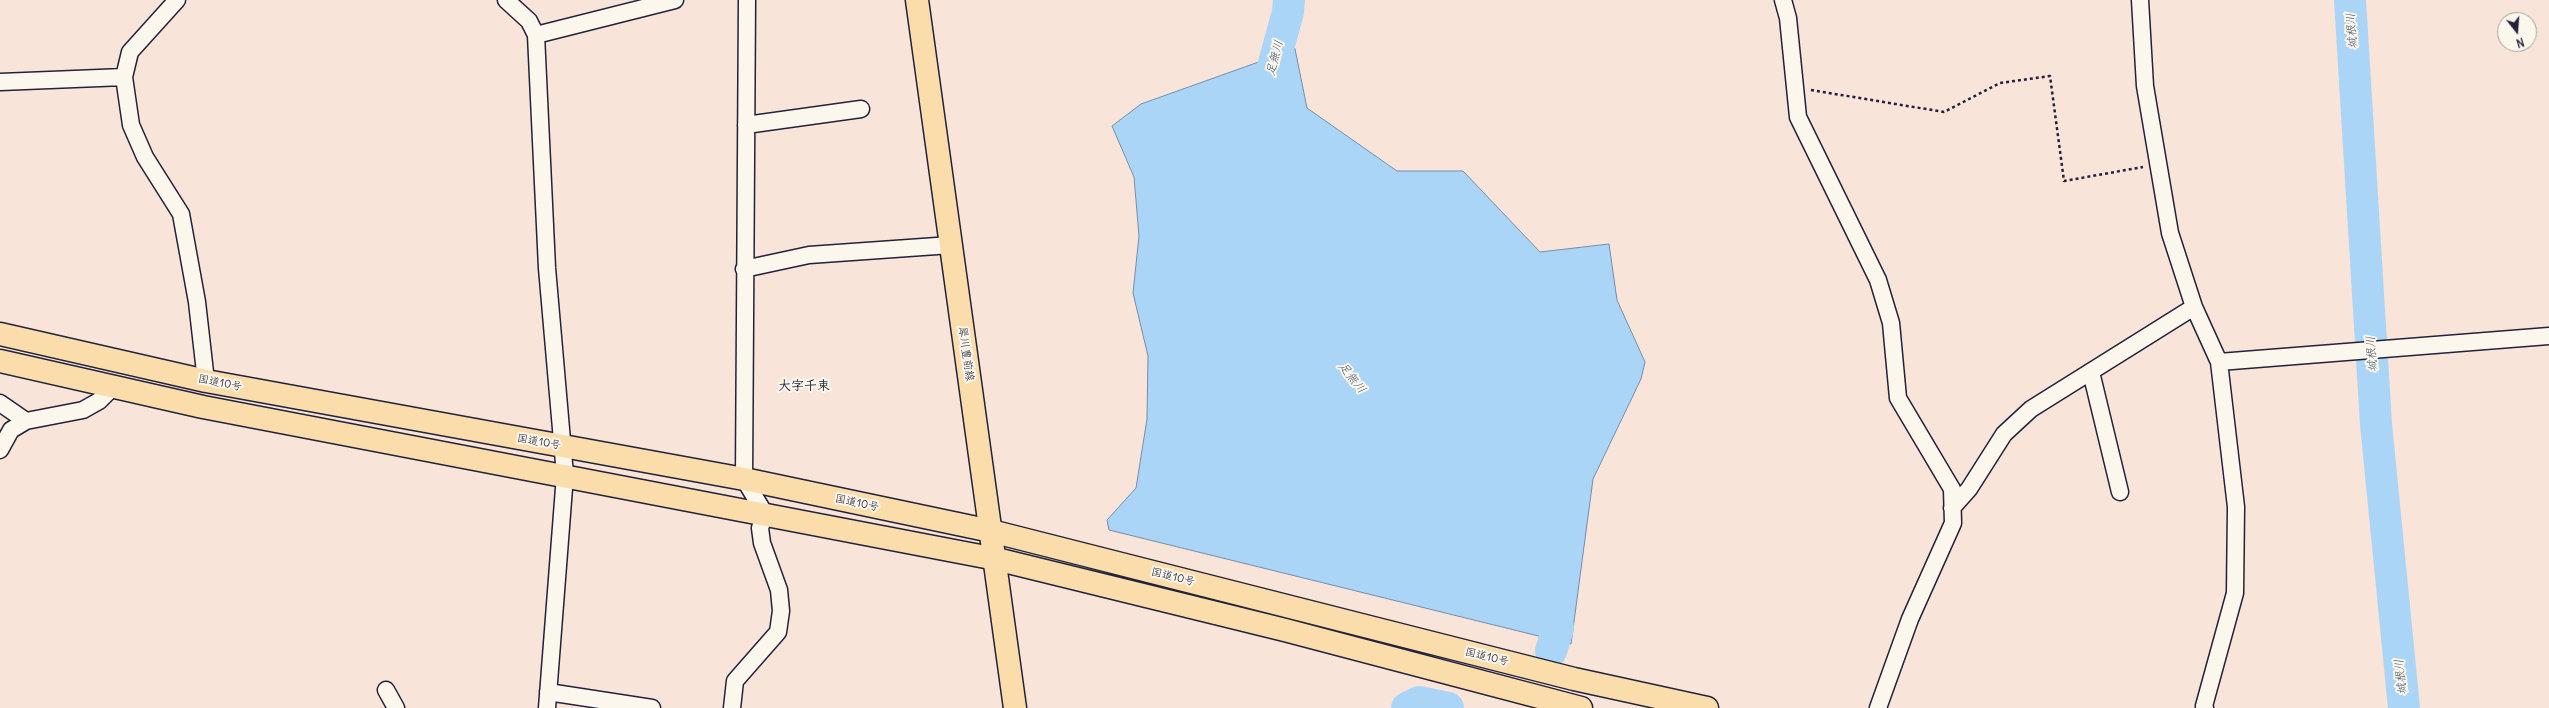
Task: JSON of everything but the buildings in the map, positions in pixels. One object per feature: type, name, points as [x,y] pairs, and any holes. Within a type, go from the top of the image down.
[{"type":"main road","name":"犀川豊前線","points":[[917,0],[996,559],[1015,708]]},
{"type":"main road","name":"国道10号","points":[[0,334],[206,381],[744,480],[991,531],[1574,678],[1707,708]]},
{"type":"main road","points":[[0,361],[112,388],[996,559],[1285,630],[1573,707]]},
{"type":"street","points":[[177,0],[130,52],[124,77],[131,125],[145,157],[181,214],[197,302],[206,381]]},
{"type":"street","points":[[506,0],[529,21],[536,35],[547,268],[565,475],[548,700],[652,708]]},
{"type":"street","points":[[536,35],[675,0]]},
{"type":"street","points":[[732,708],[735,681],[778,632],[781,611],[779,590],[762,543],[760,528],[766,514],[744,480],[744,270],[747,0]]},
{"type":"street","points":[[1783,0],[1788,18],[1798,117],[1878,280],[1892,323],[1898,398],[1952,490],[1953,524],[1910,619],[1878,708]]},
{"type":"street","points":[[2140,0],[2146,86],[2170,232],[2194,307],[2219,362],[2236,507],[2235,593],[2204,706],[2205,708]]},
{"type":"street","points":[[0,82],[124,77]]},
{"type":"street","points":[[746,125],[862,109]]},
{"type":"street","points":[[744,270],[809,255],[951,245]]},
{"type":"street","points":[[1952,508],[1969,489],[2004,434],[2031,409],[2194,307]]},
{"type":"street","points":[[2219,362],[2549,336]]},
{"type":"street","points":[[2091,372],[2120,492]]},
{"type":"street","points":[[0,450],[11,430],[26,421],[83,410],[99,402],[112,388]]},
{"type":"street","points":[[0,403],[26,421]]},
{"type":"street","points":[[386,690],[396,708]]},
{"type":"path","points":[[1795,88],[1944,112],[2000,83],[2050,76],[2064,181],[2158,164]]},
{"type":"water","points":[[1295,49],[1307,108],[1397,171],[1463,171],[1540,252],[1609,244],[1617,300],[1645,362],[1641,379],[1593,479],[1571,644],[1109,530],[1107,520],[1136,488],[1147,419],[1148,356],[1133,293],[1139,236],[1134,177],[1112,126],[1141,104]]},
{"type":"waterway","name":"足無川","points":[[1270,98],[1269,81],[1288,12],[1289,0]]},
{"type":"waterway","name":"城根川","points":[[2350,0],[2376,424],[2404,708]]},
{"type":"waterway","name":"足無川","points":[[1538,603],[1558,628],[1551,651]]},
{"type":"waterway","name":"足無川","points":[[1407,708],[1419,702],[1448,708]]},
{"type":"district","name":"大字千束","points":[[804,386]]}]
